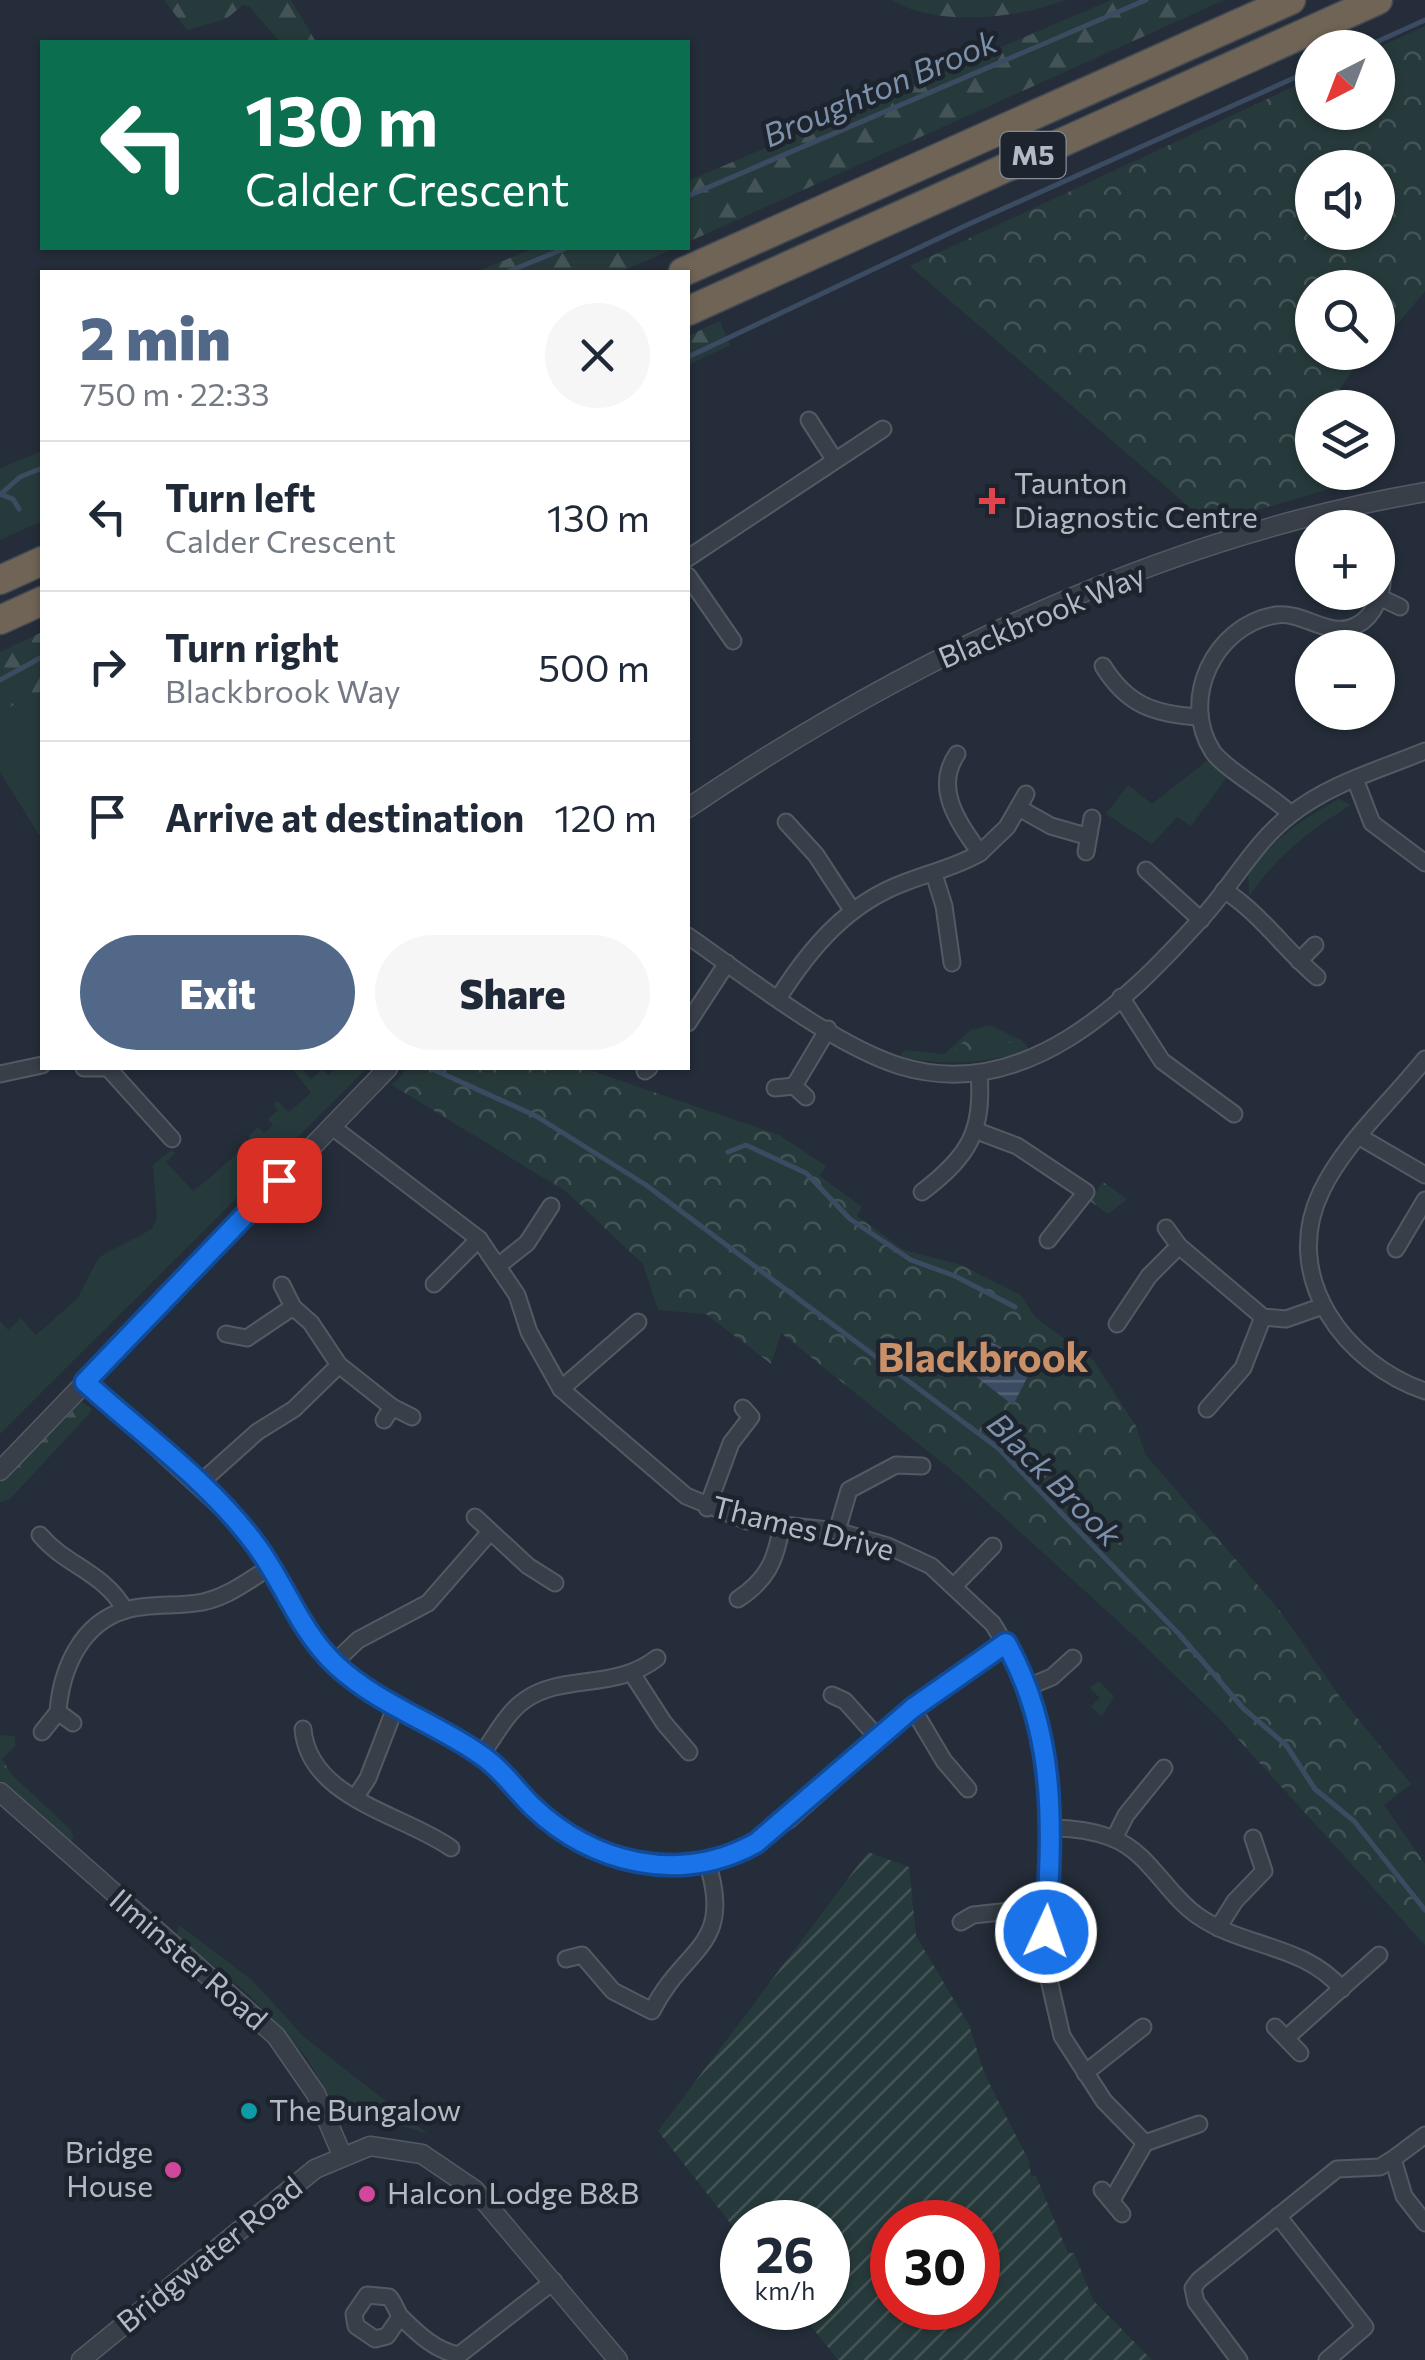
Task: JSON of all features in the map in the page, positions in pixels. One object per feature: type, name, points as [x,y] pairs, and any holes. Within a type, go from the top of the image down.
[{"type":"highway","name":"M5","points":[[687,270],[1291,0]]},
{"type":"highway","name":"M5","points":[[690,310],[1378,0]]},
{"type":"highway","points":[[0,558],[40,548]]},
{"type":"highway","points":[[0,580],[40,562]]},
{"type":"highway","points":[[0,623],[37,603]]},
{"type":"street","points":[[809,420],[834,459]]},
{"type":"street","points":[[690,557],[883,428]]},
{"type":"street","name":"Blackbrook Way","points":[[690,805],[876,694],[1054,606],[1284,526],[1425,492]]},
{"type":"street","points":[[690,579],[733,641]]},
{"type":"street","points":[[1395,605],[1400,607]]},
{"type":"street","points":[[1290,814],[1269,792],[1221,761],[1198,717],[1199,686],[1205,672],[1241,631],[1278,615],[1342,630],[1359,625],[1370,610]]},
{"type":"street","points":[[1103,666],[1106,685],[1146,710],[1198,717]]},
{"type":"street","points":[[690,937],[828,1029],[897,1065],[952,1074],[1008,1068],[1056,1049],[1121,996],[1201,920],[1269,834],[1290,814],[1354,779],[1425,751]]},
{"type":"street","points":[[957,754],[948,774],[947,790],[951,807],[980,853]]},
{"type":"street","points":[[1354,779],[1372,822],[1425,863]]},
{"type":"street","points":[[779,997],[798,967],[852,910],[893,888],[980,853],[1007,827],[1022,802],[1051,826],[1086,844],[1092,818]]},
{"type":"street","points":[[786,822],[816,855],[852,910]]},
{"type":"street","points":[[1156,872],[1201,920]]},
{"type":"street","points":[[934,874],[944,906],[952,963]]},
{"type":"street","points":[[1224,890],[1270,926],[1317,977]]},
{"type":"street","points":[[1299,961],[1315,945]]},
{"type":"street","points":[[690,1019],[727,964]]},
{"type":"street","points":[[1121,996],[1162,1061],[1223,1096],[1234,1114]]},
{"type":"street","points":[[775,1088],[800,1092],[828,1029]]},
{"type":"street","points":[[1425,1059],[1330,1174],[1312,1217],[1310,1256],[1322,1306],[1354,1350],[1381,1371],[1425,1391]]},
{"type":"street","points":[[0,1074],[40,1065]]},
{"type":"street","points":[[110,1070],[172,1139]]},
{"type":"street","points":[[0,1471],[386,1070]]},
{"type":"street","points":[[922,1192],[948,1172],[978,1131],[982,1098],[979,1072]]},
{"type":"street","name":"Thames Drive","points":[[331,1126],[479,1239],[498,1266],[561,1389],[599,1426],[706,1508],[781,1528],[837,1531],[888,1546],[932,1566],[956,1584],[1006,1643],[1030,1686],[1048,1764],[1051,1828],[1044,1958],[1062,2036],[1085,2074],[1145,2144]]},
{"type":"street","points":[[978,1131],[1017,1146],[1086,1192]]},
{"type":"street","points":[[1360,1136],[1425,1174]]},
{"type":"street","points":[[1048,1240],[1096,1178]]},
{"type":"street","points":[[1396,1250],[1425,1200]]},
{"type":"street","points":[[498,1266],[516,1255],[527,1224],[550,1206]]},
{"type":"street","points":[[1166,1228],[1179,1246],[1263,1316],[1286,1319],[1322,1306]]},
{"type":"street","points":[[434,1284],[453,1276],[479,1239]]},
{"type":"street","points":[[1118,1324],[1132,1311],[1179,1246]]},
{"type":"street","points":[[282,1285],[293,1306],[339,1365],[388,1413],[412,1418]]},
{"type":"street","points":[[226,1334],[249,1344],[293,1306]]},
{"type":"street","points":[[1208,1410],[1215,1388],[1243,1368],[1263,1316]]},
{"type":"street","points":[[561,1389],[635,1332]]},
{"type":"street","points":[[199,1484],[258,1432],[294,1409],[339,1365]]},
{"type":"street","points":[[85,1382],[199,1484],[246,1532],[271,1567],[292,1609],[334,1663],[395,1708],[481,1755],[551,1822],[612,1856],[662,1866],[732,1856],[778,1827],[913,1708],[1006,1643]]},
{"type":"street","points":[[706,1508],[747,1413],[770,1414]]},
{"type":"street","points":[[837,1531],[844,1485],[867,1483],[896,1466],[922,1466]]},
{"type":"street","points":[[475,1517],[543,1583]]},
{"type":"street","points":[[738,1599],[757,1595],[778,1555],[781,1528]]},
{"type":"street","points":[[334,1663],[358,1640],[428,1604],[490,1532]]},
{"type":"street","points":[[43,1545],[98,1576],[114,1590],[125,1610]]},
{"type":"street","points":[[956,1584],[993,1546]]},
{"type":"street","points":[[42,1732],[58,1712],[67,1662],[100,1624],[125,1610],[215,1598],[271,1567]]},
{"type":"street","points":[[481,1755],[525,1699],[633,1675],[657,1658]]},
{"type":"street","points":[[1030,1686],[1052,1678],[1073,1658]]},
{"type":"street","points":[[633,1675],[676,1748]]},
{"type":"street","points":[[843,1695],[878,1738]]},
{"type":"street","points":[[355,1798],[368,1778],[395,1708]]},
{"type":"street","points":[[913,1708],[962,1770],[968,1789]]},
{"type":"street","points":[[58,1712],[73,1723]]},
{"type":"street","points":[[303,1729],[305,1748],[326,1775],[355,1798],[429,1842],[451,1848]]},
{"type":"street","points":[[288,1754],[305,1748]]},
{"type":"street","points":[[1114,1839],[1126,1814],[1157,1789],[1164,1768]]},
{"type":"street","name":"Ilminster Road","points":[[0,1792],[276,2036],[316,2094],[342,2155]]},
{"type":"street","points":[[1051,1828],[1114,1839],[1143,1858],[1196,1915],[1218,1928],[1296,1954],[1331,1975],[1342,1989]]},
{"type":"street","points":[[1218,1928],[1234,1902],[1270,1872],[1254,1838]]},
{"type":"street","points":[[646,2030],[660,1994],[712,1931],[716,1896],[707,1862]]},
{"type":"street","points":[[967,1913],[1047,1907]]},
{"type":"street","points":[[578,1954],[613,1992],[652,2012]]},
{"type":"street","points":[[1300,2053],[1280,2032],[1342,1989],[1380,1955]]},
{"type":"street","points":[[1085,2074],[1133,2029]]},
{"type":"street","points":[[1112,2201],[1145,2144],[1199,2124]]},
{"type":"street","points":[[1239,2360],[1196,2302],[1193,2288],[1337,2169],[1380,2166],[1425,2135]]},
{"type":"street","points":[[342,2155],[370,2146],[398,2148],[446,2166],[474,2190],[618,2360]]},
{"type":"street","name":"Bridgwater Road","points":[[81,2360],[315,2169],[342,2155]]},
{"type":"street","points":[[1393,2159],[1404,2196],[1425,2223]]},
{"type":"street","points":[[1278,2216],[1365,2327],[1326,2360]]},
{"type":"street","points":[[400,2317],[440,2352],[459,2356],[554,2281]]},
{"type":"green space","points":[[164,0],[291,0],[315,40],[278,40],[249,6],[243,5],[226,19],[187,30]]},
{"type":"green space","points":[[892,0],[1064,0],[1024,12],[953,17],[910,9]]},
{"type":"green space","points":[[1111,0],[1224,0],[690,241],[690,180]]},
{"type":"green space","points":[[1425,26],[1425,291],[1395,327],[1395,270],[1295,270],[1295,370],[1353,370],[1339,390],[1295,390],[1295,490],[1325,490],[1209,524],[910,266],[1295,86],[1295,130],[1395,130],[1395,40]]},
{"type":"green space","points":[[529,250],[670,250],[625,270],[481,270]]},
{"type":"green space","points":[[720,321],[730,345],[690,364],[690,335]]},
{"type":"green space","points":[[40,452],[40,522],[0,540],[0,468]]},
{"type":"green space","points":[[40,633],[40,692],[0,712],[0,652]]},
{"type":"green space","points":[[40,692],[39,835],[0,772],[0,712]]},
{"type":"green space","points":[[1208,760],[1226,778],[1191,826],[1177,817],[1152,844],[1106,814],[1128,785],[1152,804]]},
{"type":"green space","points":[[1339,799],[1351,805],[1295,845],[1249,896],[1248,872],[1268,849]]},
{"type":"green space","points":[[990,1025],[1023,1041],[1030,1050],[965,1062],[899,1057],[905,1050],[944,1054],[971,1030]]},
{"type":"green space","points":[[990,1027],[1018,1040],[971,1053],[954,1051],[971,1034]]},
{"type":"green space","points":[[294,1070],[303,1070],[311,1079],[322,1070],[328,1075],[334,1070],[365,1070],[0,1434],[0,1321],[8,1330],[21,1318],[36,1335],[77,1299],[99,1257],[152,1229],[157,1218],[153,1165],[172,1150],[175,1153],[166,1162],[193,1191],[251,1141],[248,1136],[258,1127],[264,1133],[273,1125],[268,1119],[278,1110],[273,1105],[277,1101],[289,1112],[311,1093]]},
{"type":"green space","points":[[406,1070],[589,1070],[779,1135],[826,1166],[820,1176],[862,1207],[857,1216],[904,1250],[961,1265],[1021,1295],[1035,1317],[1093,1360],[1136,1426],[1145,1454],[1280,1611],[1340,1697],[1411,1784],[1384,1805],[1425,1864],[1425,1945],[1219,1718],[960,1477],[781,1333],[771,1364],[706,1314],[658,1310],[643,1264],[567,1192],[392,1085]]},
{"type":"green space","points":[[1103,1182],[1127,1199],[1108,1214],[1090,1201]]},
{"type":"green space","points":[[82,1402],[92,1409],[88,1415],[9,1500],[0,1502],[0,1483]]},
{"type":"green space","points":[[1098,1681],[1114,1696],[1102,1716],[1091,1707],[1100,1698],[1090,1688]]},
{"type":"green space","points":[[0,1735],[15,1736],[15,1746],[2,1759],[11,1774],[70,1829],[74,1838],[70,1841],[0,1780]]},
{"type":"green space","points":[[868,1852],[909,1867],[916,1936],[969,2025],[985,2075],[1029,2161],[1031,2176],[1036,2176],[1068,2253],[1074,2253],[1093,2300],[1152,2360],[838,2360],[814,2330],[850,2330],[850,2200],[720,2200],[720,2210],[658,2131]]},
{"type":"green space","points":[[179,1925],[253,1981],[304,2037],[428,2134],[400,2125],[353,2124],[343,2119],[306,2057],[248,1994],[176,1935]]},
{"type":"water","points":[[987,1341],[1007,1349],[1028,1376],[1013,1405],[966,1369]]},
{"type":"waterway","name":"Broughton Brook","points":[[690,195],[1146,0]]},
{"type":"waterway","points":[[1395,34],[1425,20]]},
{"type":"waterway","points":[[690,356],[969,224],[1295,78]]},
{"type":"waterway","name":"Broughton Brook","points":[[512,270],[561,250]]},
{"type":"waterway","name":"Broughton Brook","points":[[1,494],[20,477],[40,469]]},
{"type":"waterway","name":"Black Brook","points":[[0,494],[13,499],[19,509]]},
{"type":"waterway","points":[[0,680],[40,658]]},
{"type":"waterway","name":"Black Brook","points":[[434,1070],[536,1116],[646,1185],[998,1448],[1179,1634],[1243,1708],[1286,1745],[1315,1789],[1354,1821],[1425,1910]]},
{"type":"waterway","points":[[728,1152],[746,1145],[806,1173],[850,1219],[911,1260],[955,1276],[1015,1307]]},
{"type":"place","name":"Taunton Diagnostic Centre","points":[[992,501]]},
{"type":"place","name":"The Bungalow","points":[[249,2111]]},
{"type":"place","name":"Bridge House","points":[[173,2170]]},
{"type":"place","name":"Halcon Lodge B&B","points":[[367,2194]]},
{"type":"district","name":"Blackbrook","points":[[983,1358]]},
{"type":"route","points":[[279,1180],[85,1382],[199,1484],[256,1543],[292,1609],[334,1663],[395,1708],[481,1755],[505,1774],[530,1804],[577,1839],[637,1863],[685,1866],[732,1856],[756,1843],[790,1819],[913,1708],[1006,1643],[1030,1686],[1048,1764],[1051,1828],[1046,1932]]}]
